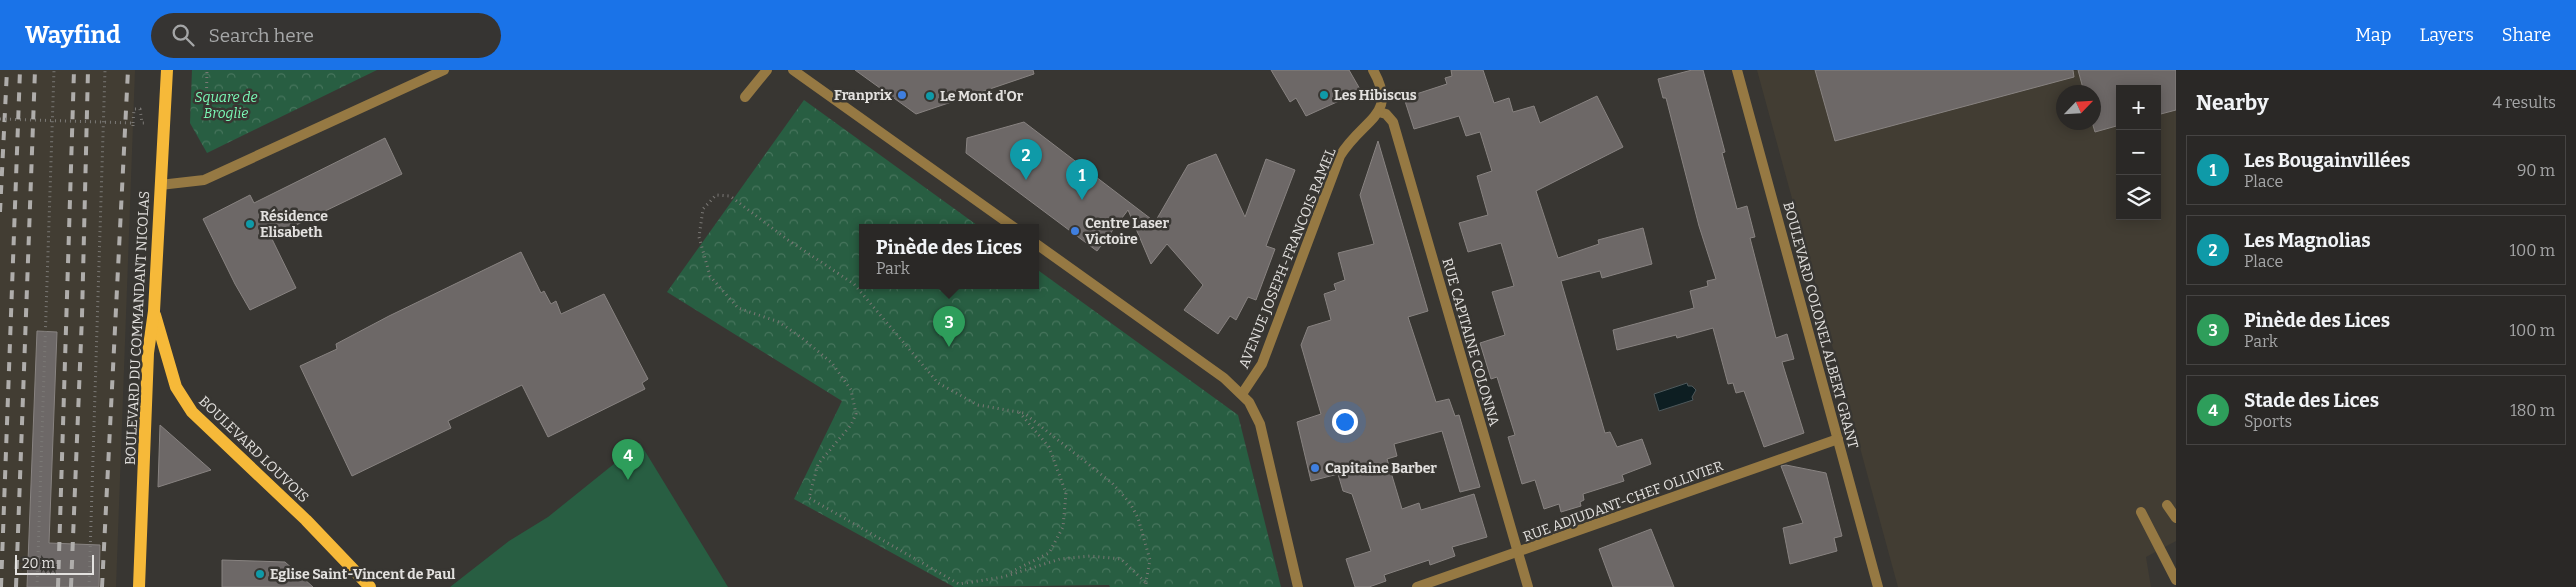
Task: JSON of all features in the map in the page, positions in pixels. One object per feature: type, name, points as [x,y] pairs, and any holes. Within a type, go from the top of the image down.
[{"type":"main road","name":"BOULEVARD DU COMMANDANT NICOLAS","points":[[139,587],[148,353],[154,310],[167,70]]},
{"type":"main road","name":"BOULEVARD LOUVOIS","points":[[154,310],[176,387],[192,412],[306,520],[370,587]]},
{"type":"street","points":[[160,185],[204,180],[444,70]]},
{"type":"street","points":[[745,97],[767,70]]},
{"type":"street","points":[[794,70],[1009,224]]},
{"type":"street","points":[[1373,70],[1383,93],[1379,112]]},
{"type":"street","name":"BOULEVARD COLONEL ALBERT GRANT","points":[[1736,70],[1878,587]]},
{"type":"street","name":"AVENUE JOSEPH-FRANCOIS RAMEL","points":[[1242,394],[1262,364],[1340,156],[1355,134],[1379,112]]},
{"type":"street","name":"RUE CAPITAINE COLONNA","points":[[1379,112],[1386,114],[1393,122],[1528,587]]},
{"type":"street","points":[[1039,246],[1224,378],[1242,394],[1254,410],[1260,424],[1298,587]]},
{"type":"street","name":"RUE ADJUDANT-CHEF OLLIVIER","points":[[1418,587],[1838,440]]},
{"type":"street","points":[[2167,504],[2176,518]]},
{"type":"street","points":[[2141,512],[2176,580]]},
{"type":"path","points":[[37,587],[54,70]]},
{"type":"path","points":[[89,587],[105,70]]},
{"type":"path","points":[[206,118],[208,70]]},
{"type":"path","points":[[0,119],[133,124],[134,109]]},
{"type":"path","points":[[1145,582],[1121,559],[1090,556],[1060,558],[1003,577],[959,584],[809,498],[818,464],[850,425],[856,414],[851,390],[832,363],[802,338],[778,322],[738,308],[710,276],[698,237],[703,209],[716,195],[730,196],[788,240],[854,284],[938,383],[978,405],[1024,413],[1053,434],[1075,455],[1112,483],[1130,503],[1138,518],[1150,560],[1145,587]]},
{"type":"path","points":[[1003,577],[1050,553],[1063,527],[1066,493],[1049,447],[1018,412]]},
{"type":"shaded area","points":[[0,70],[135,70],[116,587],[0,587]]},
{"type":"shaded area","points":[[1757,70],[2176,70],[2176,541],[2146,557],[2151,587],[1898,587]]},
{"type":"shaded area","points":[[1687,383],[1688,386],[1692,386],[1696,390],[1692,397],[1693,400],[1659,411],[1654,394]]},
{"type":"green space","name":"Square de Broglie","points":[[192,70],[377,70],[207,153],[190,123]]},
{"type":"green space","points":[[804,100],[975,224],[859,224],[859,289],[1039,289],[1039,271],[1238,415],[1281,587],[1110,587],[1109,585],[954,587],[794,499],[842,401],[667,292]]},
{"type":"green space","points":[[640,443],[728,587],[450,587],[509,541],[548,517]]},
{"type":"building","name":"Le Mont d'Or","points":[[855,70],[1033,70],[1034,74],[916,114]]},
{"type":"building","name":"Les Hibiscus","points":[[1271,70],[1349,70],[1361,91],[1306,116],[1296,98],[1290,102]]},
{"type":"building","points":[[1451,70],[1483,70],[1494,103],[1509,98],[1513,112],[1534,106],[1540,123],[1597,96],[1623,147],[1536,191],[1558,258],[1599,244],[1598,240],[1643,228],[1652,264],[1602,278],[1600,271],[1561,281],[1605,433],[1610,432],[1617,447],[1642,439],[1651,464],[1622,475],[1624,481],[1583,494],[1584,500],[1580,502],[1581,506],[1561,512],[1559,504],[1544,509],[1535,480],[1522,484],[1508,437],[1515,435],[1497,377],[1491,379],[1480,343],[1505,335],[1492,292],[1514,286],[1501,243],[1468,252],[1459,223],[1488,215],[1477,176],[1492,171],[1480,132],[1466,136],[1459,116],[1414,129],[1404,98],[1447,84],[1445,78],[1452,76]]},
{"type":"building","points":[[1692,70],[1703,70],[1725,152],[1722,153],[1737,209],[1747,206],[1755,237],[1750,238],[1776,338],[1787,334],[1794,359],[1782,362],[1804,433],[1764,447],[1744,391],[1736,393],[1733,383],[1728,384],[1713,328],[1677,338],[1676,335],[1617,350],[1613,330],[1694,308],[1690,291],[1708,286],[1707,281],[1716,279],[1699,226],[1666,98],[1663,98],[1658,79]]},
{"type":"building","points":[[1815,70],[2073,70],[2074,77],[1835,141]]},
{"type":"building","points":[[2078,70],[2176,70],[2176,110],[2161,114],[2161,85],[2116,85],[2116,126],[2095,132],[2094,130],[2101,130],[2101,85],[2082,85]]},
{"type":"building","points":[[1024,122],[1155,222],[1188,165],[1216,154],[1245,217],[1266,159],[1295,170],[1266,246],[1275,249],[1256,300],[1248,297],[1236,320],[1230,316],[1218,334],[1184,310],[1203,285],[1167,244],[1151,264],[1128,210],[1097,251],[966,153],[967,138]]},
{"type":"building","name":"Résidence Elisabeth","points":[[385,138],[402,174],[271,237],[296,288],[250,310],[203,219],[250,195],[254,203]]},
{"type":"building","points":[[1378,141],[1428,311],[1408,317],[1436,402],[1449,399],[1455,416],[1459,415],[1480,487],[1460,492],[1442,431],[1394,444],[1397,456],[1387,459],[1402,509],[1419,503],[1421,510],[1474,494],[1487,537],[1452,547],[1455,556],[1430,565],[1429,560],[1384,575],[1386,581],[1369,587],[1355,587],[1346,559],[1371,551],[1352,494],[1343,491],[1338,474],[1311,481],[1297,422],[1321,414],[1301,345],[1308,327],[1331,320],[1324,294],[1336,290],[1334,284],[1345,280],[1338,253],[1374,244],[1360,195]]},
{"type":"building","points":[[521,252],[541,293],[544,291],[551,304],[556,301],[561,314],[604,294],[648,379],[642,383],[645,389],[548,437],[522,385],[448,421],[451,428],[352,476],[300,366],[337,349],[336,344],[389,316]]},
{"type":"building","points":[[37,331],[57,332],[49,543],[100,545],[99,587],[27,587]]},
{"type":"building","points":[[160,425],[211,470],[158,487]]},
{"type":"building","points":[[1786,465],[1826,473],[1842,536],[1834,538],[1837,551],[1790,564],[1783,528],[1803,523],[1781,466]]},
{"type":"building","points":[[1651,529],[1674,587],[1613,587],[1599,549]]},
{"type":"building","name":"Eglise Saint-Vincent de Paul","points":[[222,560],[285,562],[313,587],[222,587]]},
{"type":"railway","points":[[0,212],[7,70]]},
{"type":"railway","points":[[1,587],[20,70]]},
{"type":"railway","points":[[16,587],[35,70]]},
{"type":"railway","points":[[58,587],[74,70]]},
{"type":"railway","points":[[71,587],[82,316],[88,70]]},
{"type":"railway","points":[[102,587],[128,70]]},
{"type":"place","name":"Franprix","points":[[902,95]]},
{"type":"place","name":"Les Hibiscus","points":[[1324,95]]},
{"type":"place","name":"Le Mont d'Or","points":[[930,96]]},
{"type":"place","name":"Les Magnolias","points":[[1026,180]]},
{"type":"place","name":"Les Bougainvillées","points":[[1082,200]]},
{"type":"place","name":"Résidence Elisabeth","points":[[250,224]]},
{"type":"place","name":"Centre Laser Victoire","points":[[1075,231]]},
{"type":"place","name":"Pinède des Lices","points":[[949,347]]},
{"type":"place","name":"Capitaine Barber","points":[[1315,468]]},
{"type":"place","name":"Stade des Lices","points":[[628,480]]},
{"type":"place","name":"Eglise Saint-Vincent de Paul","points":[[260,574]]}]
